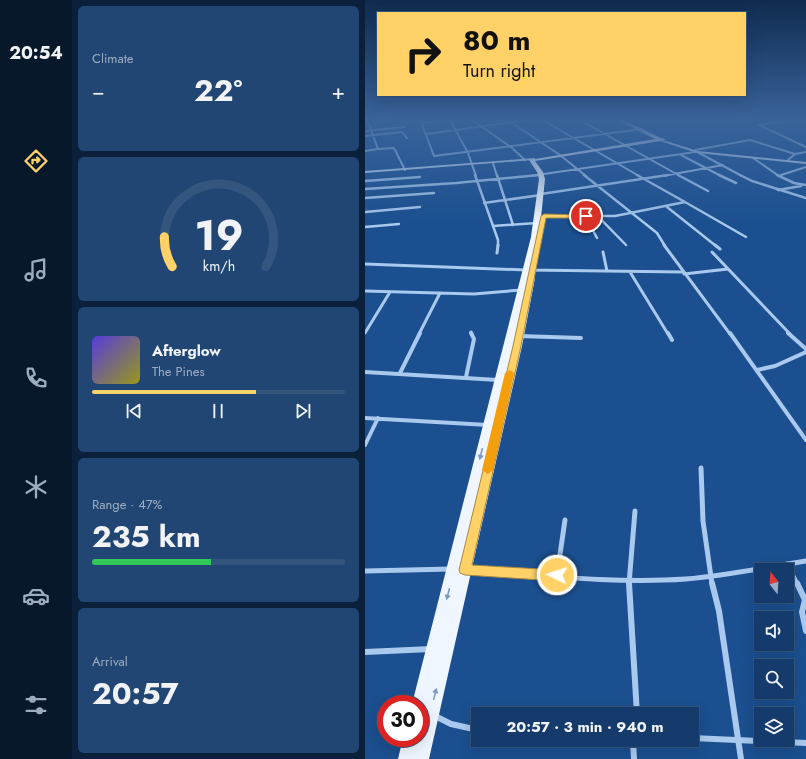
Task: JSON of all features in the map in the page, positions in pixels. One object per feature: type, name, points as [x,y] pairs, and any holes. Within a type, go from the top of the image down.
[{"type":"main road","points":[[532,159],[564,154]]},
{"type":"main road","points":[[422,695],[433,648],[460,570],[488,425],[519,336],[529,270],[540,219],[543,195],[543,174],[537,161],[532,159]]},
{"type":"main road","points":[[429,695],[460,570],[504,381],[521,290],[529,270]]},
{"type":"main road","points":[[407,759],[410,747]]},
{"type":"main road","points":[[420,759],[421,747]]},
{"type":"street","points":[[397,154],[405,170]]},
{"type":"street","points":[[432,154],[433,156],[451,154]]},
{"type":"street","points":[[468,154],[498,240],[497,253]]},
{"type":"street","points":[[524,154],[532,159]]},
{"type":"street","points":[[604,154],[746,237]]},
{"type":"street","points":[[643,154],[708,191]]},
{"type":"street","points":[[365,189],[499,179],[577,170],[683,154]]},
{"type":"street","points":[[702,154],[752,181],[806,198]]},
{"type":"street","points":[[720,154],[806,162]]},
{"type":"street","points":[[725,154],[806,162]]},
{"type":"street","points":[[788,160],[795,154]]},
{"type":"street","points":[[560,155],[631,214],[657,233],[684,273],[757,370],[806,440]]},
{"type":"street","points":[[680,155],[736,183]]},
{"type":"street","points":[[753,158],[780,176],[806,190]]},
{"type":"street","points":[[365,172],[472,165],[532,159]]},
{"type":"street","points":[[493,163],[506,199],[513,225]]},
{"type":"street","points":[[484,203],[598,187],[723,165]]},
{"type":"street","points":[[780,176],[806,166]]},
{"type":"street","points":[[365,181],[420,177]]},
{"type":"street","points":[[778,190],[806,185]]},
{"type":"street","points":[[365,198],[434,193]]},
{"type":"street","points":[[584,202],[626,245]]},
{"type":"street","points":[[493,226],[513,225],[540,219],[631,214],[685,202]]},
{"type":"street","points":[[365,212],[420,207]]},
{"type":"street","points":[[667,207],[720,248]]},
{"type":"street","points":[[586,216],[597,238]]},
{"type":"street","points":[[365,227],[399,224]]},
{"type":"street","points":[[603,252],[607,271]]},
{"type":"street","points":[[712,252],[784,329],[806,348]]},
{"type":"street","points":[[365,264],[529,270],[684,273],[728,268]]},
{"type":"street","points":[[630,272],[672,340]]},
{"type":"street","points":[[365,291],[484,294],[521,290]]},
{"type":"street","points":[[365,333],[390,292]]},
{"type":"street","points":[[400,373],[440,293]]},
{"type":"street","points":[[466,378],[474,339],[471,332]]},
{"type":"street","points":[[519,336],[581,338]]},
{"type":"street","points":[[757,370],[775,366],[806,352]]},
{"type":"street","points":[[365,372],[400,373],[504,381]]},
{"type":"street","points":[[365,418],[488,425]]},
{"type":"street","points":[[365,445],[378,418]]},
{"type":"street","points":[[701,468],[703,521],[710,576],[719,611],[741,759]]},
{"type":"street","points":[[635,511],[633,548],[629,580],[630,620],[636,707]]},
{"type":"street","points":[[557,575],[565,520]]},
{"type":"street","points":[[793,563],[806,561]]},
{"type":"street","points":[[365,571],[460,570],[629,580],[669,580],[730,574],[754,569]]},
{"type":"street","points":[[794,578],[805,600],[801,612],[806,631]]},
{"type":"street","points":[[365,652],[433,648]]},
{"type":"street","points":[[429,713],[440,720],[471,728]]},
{"type":"street","points":[[699,738],[806,743]]},
{"type":"street","points":[[633,747],[634,759]]},
{"type":"slow traffic","points":[[488,470],[510,373]]},
{"type":"route","points":[[557,575],[465,570],[517,346],[544,216],[586,216]]}]
